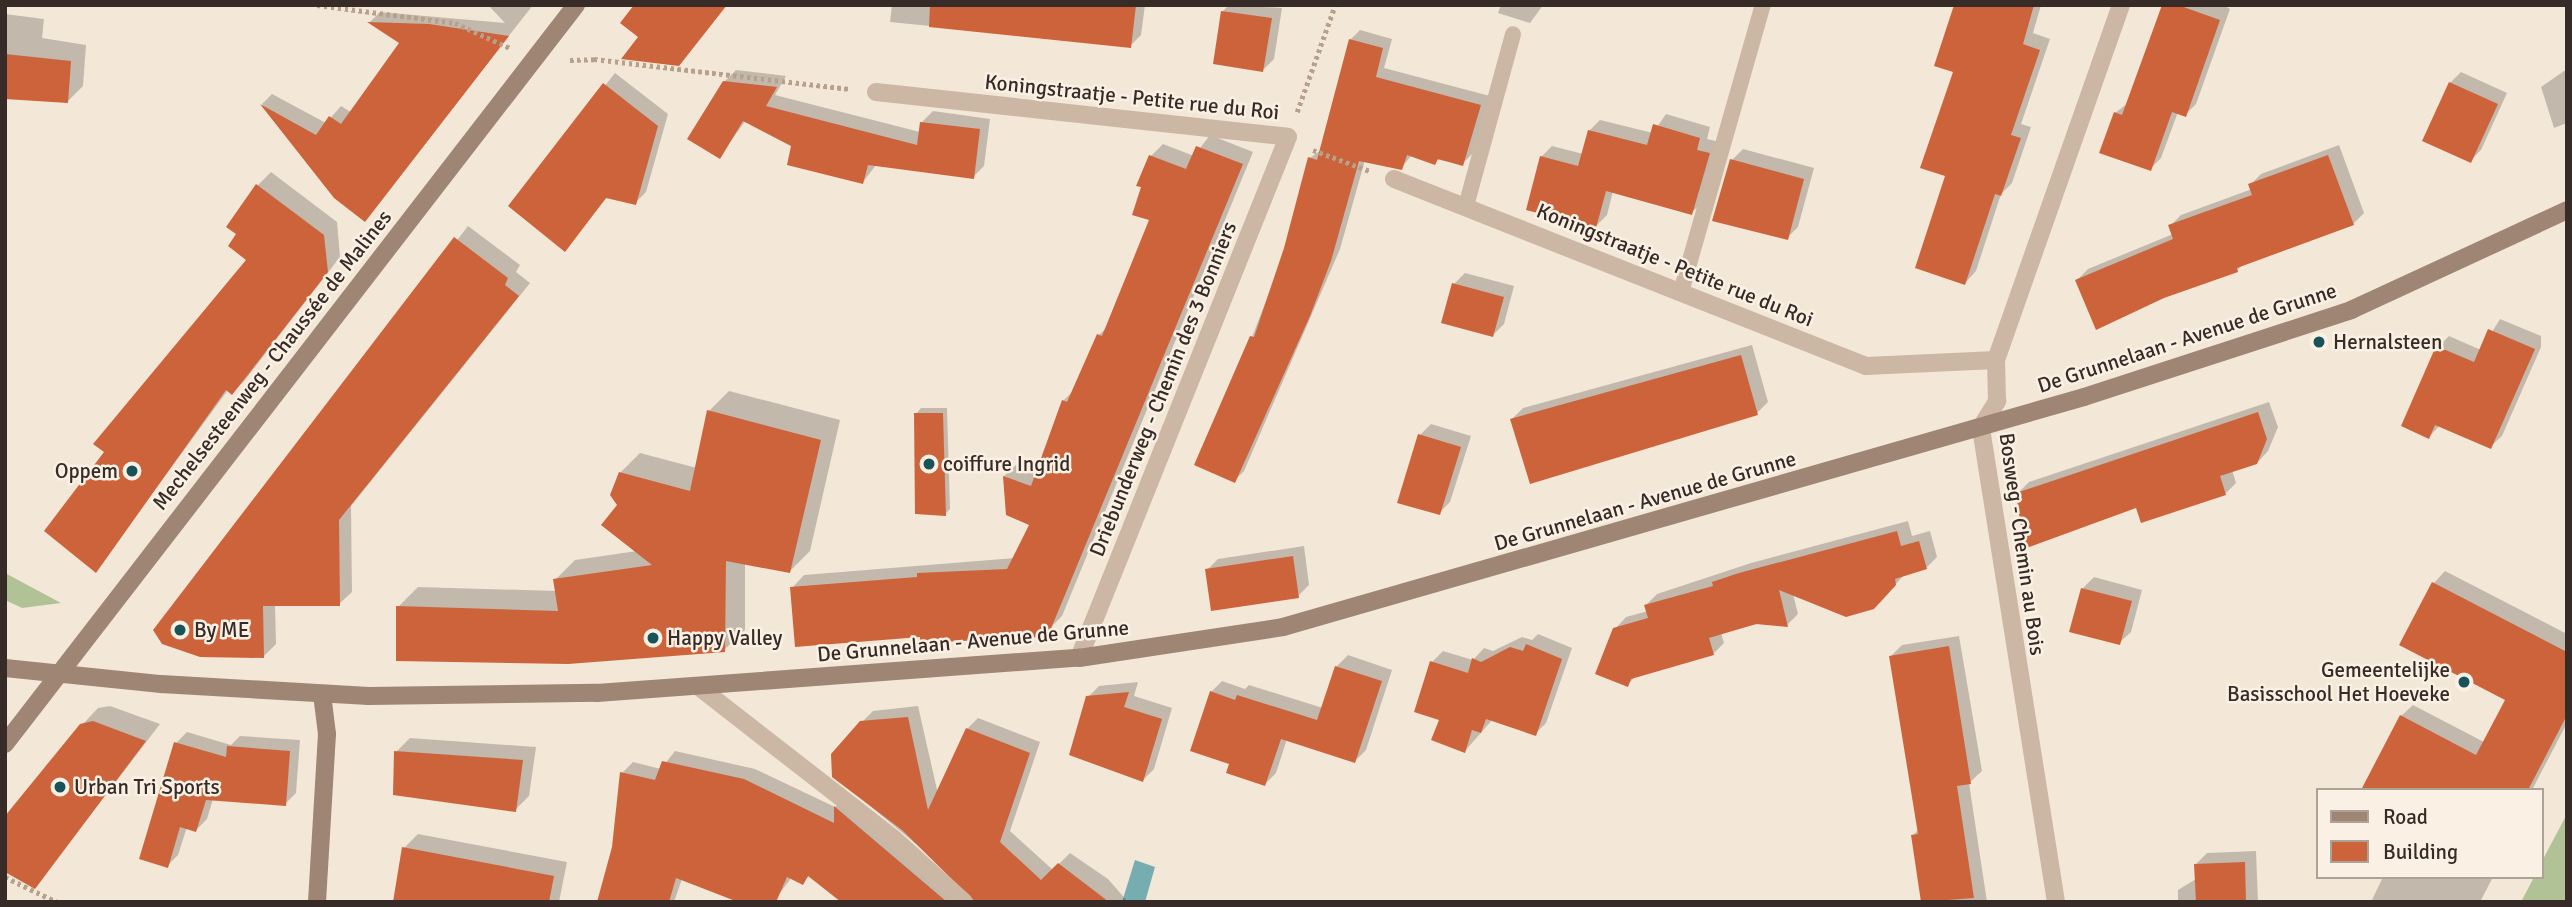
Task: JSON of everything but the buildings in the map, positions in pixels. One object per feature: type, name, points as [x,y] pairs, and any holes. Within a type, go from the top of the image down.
[{"type":"street","name":"Mechelsesteenweg - Chaussée de Malines","points":[[5,744],[576,5]]},
{"type":"street","name":"Bosweg - Chemin au Bois","points":[[2056,902],[1981,427],[1997,401],[1996,360],[2120,5]]},
{"type":"street","name":"Koningstraatje - Petite rue du Roi","points":[[876,92],[1289,137]]},
{"type":"street","name":"Driebunderweg - Chemin des 3 Bonniers","points":[[1079,658],[1289,137]]},
{"type":"street","name":"Koningstraatje - Petite rue du Roi","points":[[1394,179],[1866,366],[1996,360]]},
{"type":"street","name":"De Grunnelaan - Avenue de Grunne","points":[[5,668],[322,694],[491,697],[699,688],[1079,658],[1283,627],[1981,427],[2351,310],[2567,210]]},
{"type":"street","points":[[699,688],[894,839],[964,902]]},
{"type":"street","points":[[317,902],[327,734],[322,694]]},
{"type":"lane","points":[[1681,292],[1763,5]]},
{"type":"lane","points":[[1466,206],[1513,34]]},
{"type":"path","points":[[317,5],[455,23],[500,41],[532,63],[594,59],[876,92]]},
{"type":"path","points":[[1289,137],[1335,5]]},
{"type":"path","name":"Koningstraatje - Petite rue du Roi","points":[[1289,137],[1394,179]]},
{"type":"path","points":[[5,877],[57,902]]},
{"type":"green space","points":[[5,573],[61,603],[22,608],[5,600]]},
{"type":"green space","points":[[2567,814],[2567,902],[2521,902],[2533,879],[2544,879],[2544,857]]},
{"type":"water","points":[[1135,860],[1155,867],[1145,902],[1122,902]]},
{"type":"place","name":"Hernalsteen","points":[[2319,342]]},
{"type":"place","name":"coiffure Ingrid","points":[[929,464]]},
{"type":"place","name":"Oppem","points":[[132,471]]},
{"type":"place","name":"By ME","points":[[180,630]]},
{"type":"place","name":"Happy Valley","points":[[653,638]]},
{"type":"place","name":"Gemeentelijke Basisschool Het Hoeveke","points":[[2464,682]]},
{"type":"place","name":"Urban Tri Sports","points":[[60,787]]}]
